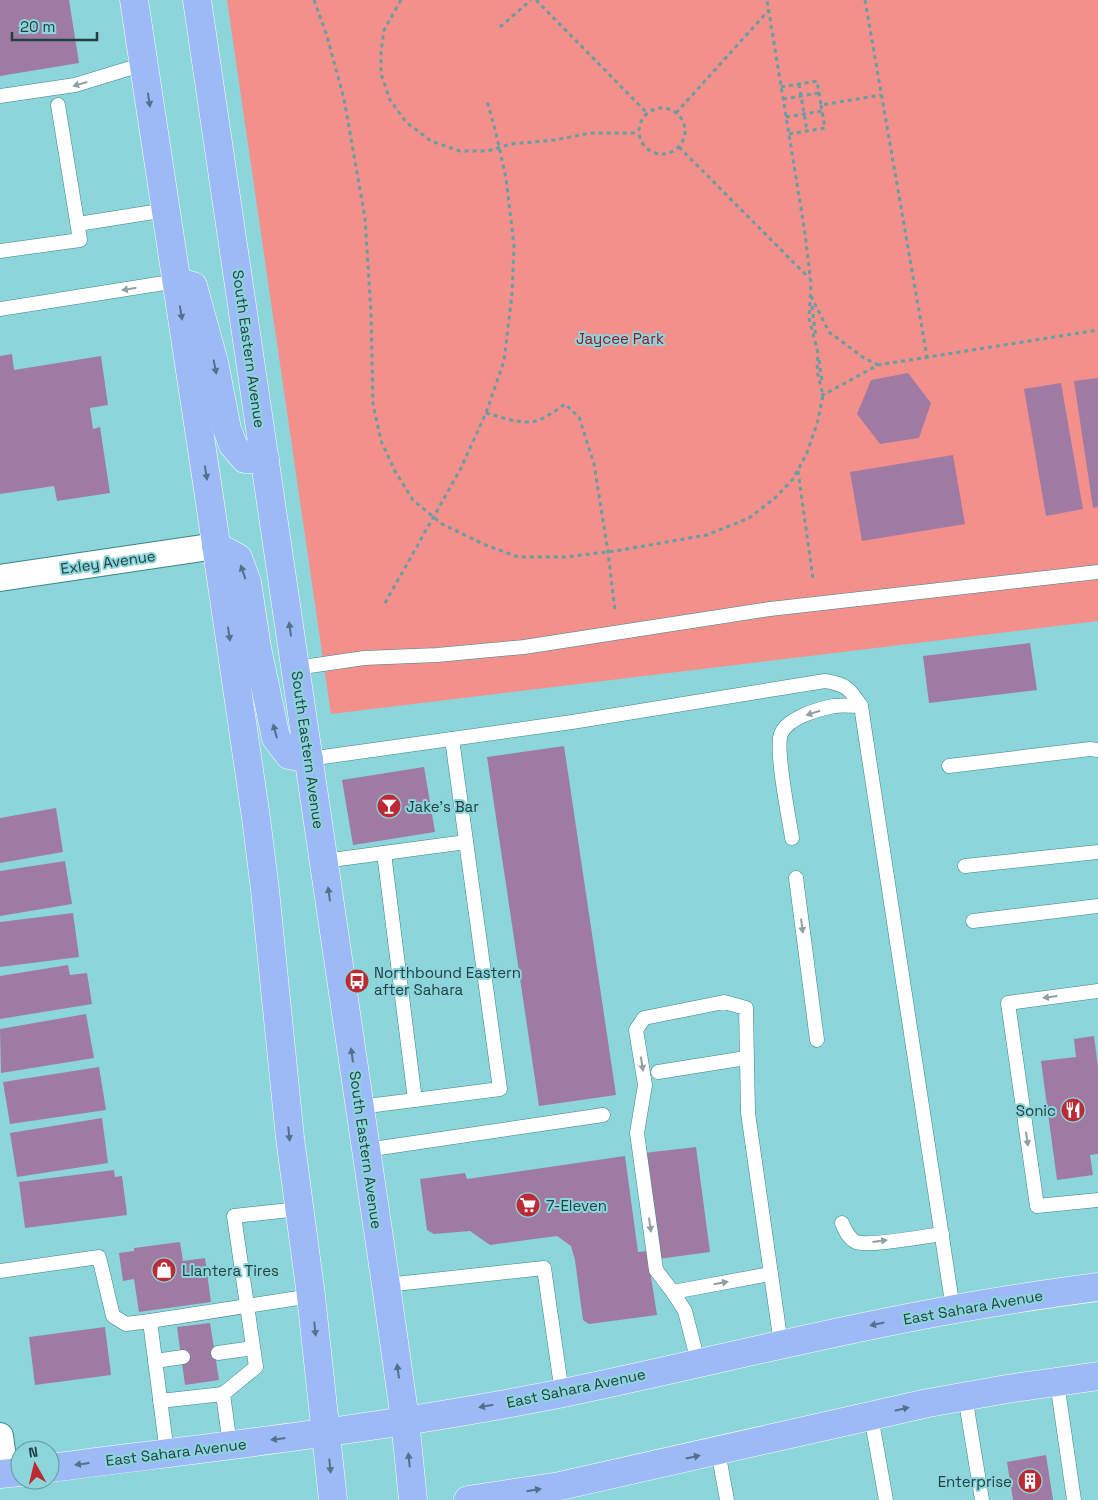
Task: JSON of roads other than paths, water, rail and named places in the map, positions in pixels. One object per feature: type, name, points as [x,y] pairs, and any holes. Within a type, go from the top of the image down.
[{"type":"main road","points":[[134,0],[177,281],[265,890],[290,1138],[311,1296],[333,1500]]},
{"type":"main road","name":"South Eastern Avenue","points":[[197,0],[386,1286],[405,1420],[413,1500]]},
{"type":"main road","points":[[177,281],[193,286],[214,362],[227,429],[233,445],[245,460],[265,459]]},
{"type":"main road","points":[[216,546],[238,558],[247,582],[257,648],[276,738],[289,755],[309,759]]},
{"type":"main road","name":"East Sahara Avenue","points":[[60,1467],[326,1432],[562,1393],[781,1344],[954,1309],[1098,1287]]},
{"type":"main road","points":[[468,1500],[562,1493],[718,1451],[871,1416],[965,1396],[1098,1376]]},
{"type":"street","name":"Exley Avenue","points":[[0,578],[216,546]]},
{"type":"street","points":[[0,1436],[8,1473]]},
{"type":"lane","points":[[0,96],[75,85],[144,64]]},
{"type":"lane","points":[[0,251],[80,240],[58,106]]},
{"type":"lane","points":[[78,224],[166,210]]},
{"type":"lane","points":[[0,309],[177,281]]},
{"type":"lane","points":[[296,668],[364,658],[437,655],[524,647],[770,609],[1098,572]]},
{"type":"lane","points":[[309,759],[572,722],[825,681],[840,683],[851,690],[861,706],[954,1309]]},
{"type":"lane","points":[[792,838],[780,752],[781,734],[793,720],[812,712],[835,706],[861,706]]},
{"type":"lane","points":[[360,1107],[500,1089],[452,739]]},
{"type":"lane","points":[[949,766],[1090,749],[1098,750]]},
{"type":"lane","points":[[324,861],[466,842]]},
{"type":"lane","points":[[966,866],[1098,852]]},
{"type":"lane","points":[[384,853],[415,1100]]},
{"type":"lane","points":[[796,878],[817,1040]]},
{"type":"lane","points":[[973,921],[1098,906]]},
{"type":"lane","points":[[1098,991],[1008,1003],[1036,1206],[1098,1200]]},
{"type":"lane","points":[[698,1362],[685,1312],[656,1270],[637,1133],[645,1085],[636,1030],[644,1018],[724,1002],[746,1008],[748,1113],[781,1344]]},
{"type":"lane","points":[[658,1072],[746,1058]]},
{"type":"lane","points":[[366,1150],[604,1115]]},
{"type":"lane","points":[[160,1402],[224,1394],[256,1368],[234,1216],[299,1208]]},
{"type":"lane","points":[[842,1223],[848,1235],[857,1242],[870,1243],[942,1234]]},
{"type":"lane","points":[[0,1271],[99,1257],[113,1316],[126,1324],[311,1296]]},
{"type":"lane","points":[[386,1286],[544,1268],[562,1393]]},
{"type":"lane","points":[[673,1292],[770,1274]]},
{"type":"lane","points":[[150,1320],[167,1453]]},
{"type":"lane","points":[[218,1353],[253,1348]]},
{"type":"lane","points":[[155,1361],[183,1357]]},
{"type":"lane","points":[[1056,1382],[1074,1500]]},
{"type":"lane","points":[[224,1394],[230,1445]]},
{"type":"lane","points":[[965,1396],[982,1500]]},
{"type":"lane","points":[[871,1416],[886,1500]]},
{"type":"lane","points":[[718,1451],[726,1500]]},
{"type":"place","name":"Jake's Bar","points":[[389,806]]},
{"type":"place","name":"Northbound Eastern after Sahara","points":[[357,981]]},
{"type":"place","name":"Sonic","points":[[1073,1110]]},
{"type":"place","name":"7-Eleven","points":[[528,1205]]},
{"type":"place","name":"Llantera Tires","points":[[164,1270]]},
{"type":"place","name":"Enterprise","points":[[1030,1481]]},
{"type":"park label","name":"Jaycee Park","points":[[620,338]]}]
